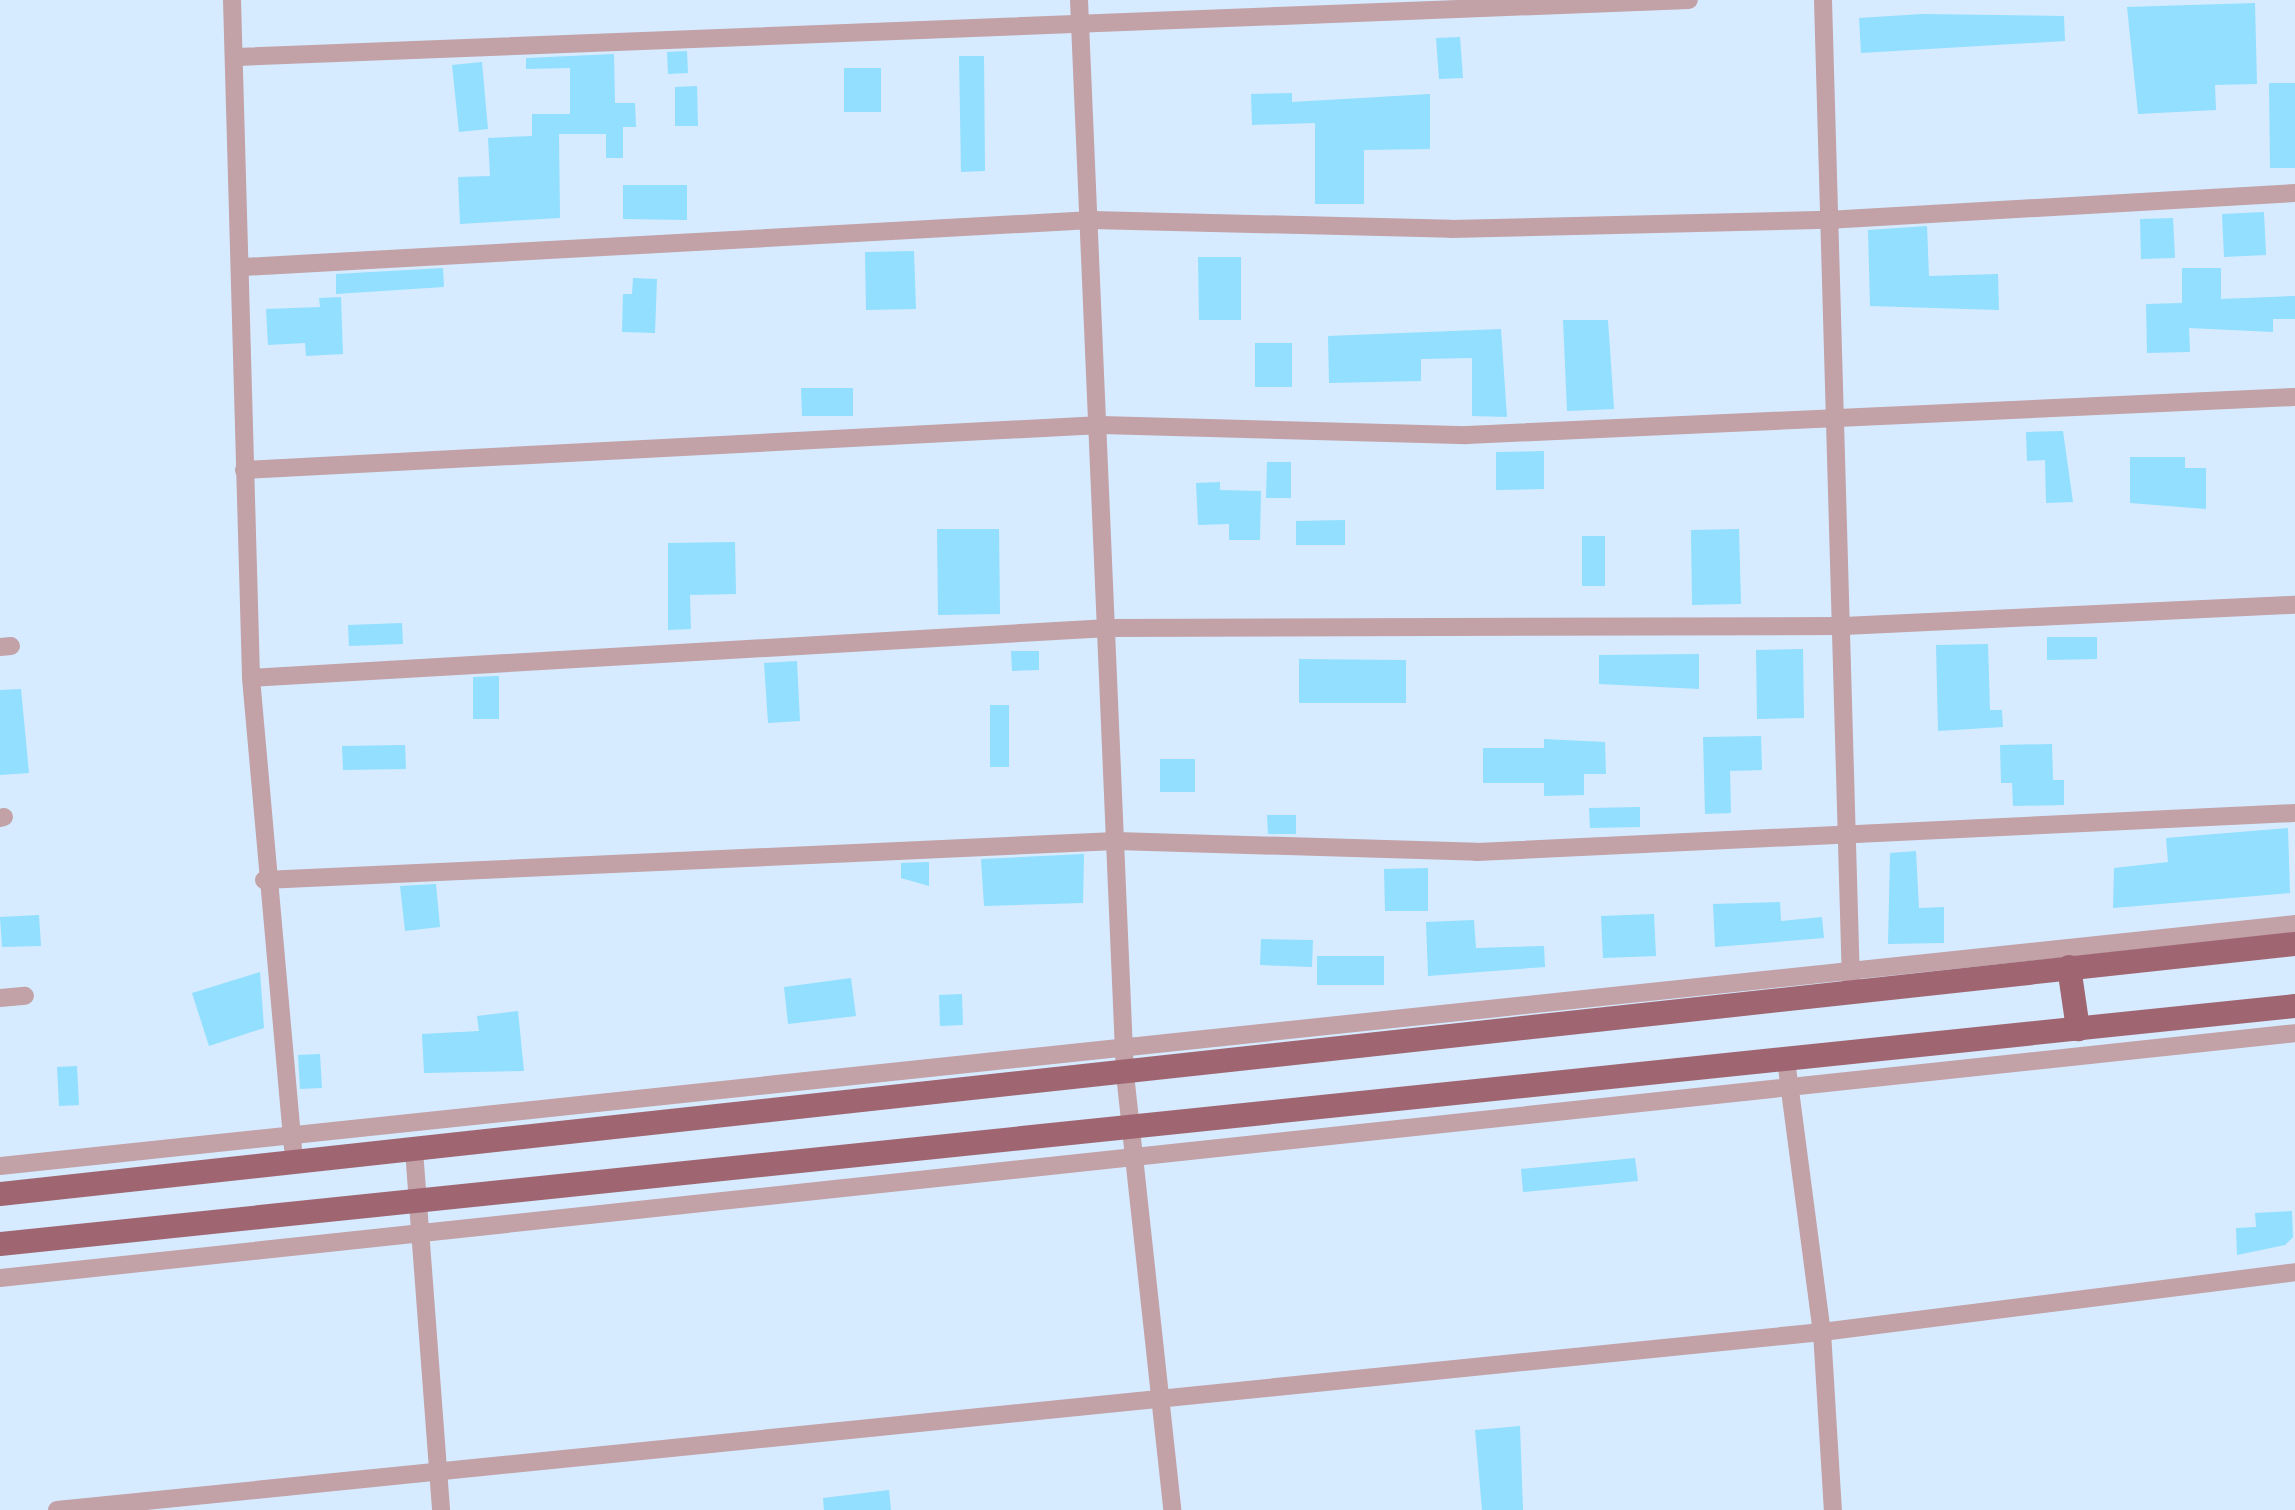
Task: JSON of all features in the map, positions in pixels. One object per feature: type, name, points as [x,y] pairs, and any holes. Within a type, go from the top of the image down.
[{"type":"main road","points":[[0,1194],[1125,1074],[1851,980],[2069,967],[2295,944]]},
{"type":"main road","points":[[2069,967],[2078,1029]]},
{"type":"main road","points":[[0,1244],[419,1203],[2295,1006]]},
{"type":"street","points":[[232,0],[243,267],[244,470],[251,678],[264,880],[294,1162]]},
{"type":"street","points":[[236,57],[1079,9],[1267,21],[1689,0]]},
{"type":"street","points":[[1823,0],[1827,220],[1844,626],[1851,980]]},
{"type":"street","points":[[1079,9],[1101,425],[1125,1074],[1134,1128],[1172,1510]]},
{"type":"street","points":[[243,267],[1092,220],[1451,229],[1827,220],[2295,193]]},
{"type":"street","points":[[244,470],[1101,425],[1467,435],[2295,397]]},
{"type":"street","points":[[251,678],[1109,628],[1844,626],[2295,605]]},
{"type":"street","points":[[264,880],[1116,841],[1477,852],[1846,832],[2295,813]]},
{"type":"street","points":[[0,1166],[1124,1047],[1851,980],[2295,924]]},
{"type":"street","points":[[0,998],[25,996]]},
{"type":"street","points":[[0,1278],[2295,1033]]},
{"type":"street","points":[[1786,1060],[1822,1332],[1833,1510]]},
{"type":"street","points":[[414,1150],[441,1510]]},
{"type":"street","points":[[57,1510],[1822,1332],[2295,1272]]},
{"type":"building","points":[[2255,3],[2257,84],[2215,85],[2216,110],[2138,114],[2127,7]]},
{"type":"building","points":[[1922,14],[2064,16],[2065,41],[1861,53],[1859,18]]},
{"type":"building","points":[[1460,37],[1463,78],[1439,79],[1436,38]]},
{"type":"building","points":[[687,51],[688,73],[668,74],[667,52]]},
{"type":"building","points":[[614,54],[615,103],[635,103],[636,127],[623,127],[623,158],[606,158],[606,134],[559,134],[560,218],[460,224],[458,177],[490,176],[488,138],[532,136],[532,114],[570,114],[570,68],[526,69],[526,58]]},
{"type":"building","points":[[959,56],[984,56],[985,171],[961,172]]},
{"type":"building","points":[[482,62],[488,129],[459,132],[452,65]]},
{"type":"building","points":[[844,68],[881,68],[881,112],[844,112]]},
{"type":"building","points":[[2269,83],[2295,83],[2295,168],[2270,168]]},
{"type":"building","points":[[697,86],[698,126],[675,126],[675,87]]},
{"type":"building","points":[[1292,93],[1292,102],[1430,94],[1430,149],[1364,150],[1364,204],[1315,204],[1315,123],[1252,125],[1251,94]]},
{"type":"building","points":[[623,185],[687,185],[687,220],[623,219]]},
{"type":"building","points":[[2264,212],[2266,255],[2224,257],[2222,214]]},
{"type":"building","points":[[2173,218],[2175,258],[2141,259],[2140,219]]},
{"type":"building","points":[[1927,226],[1929,276],[1998,274],[1999,310],[1870,306],[1868,230]]},
{"type":"building","points":[[914,251],[916,309],[866,310],[865,252]]},
{"type":"building","points":[[1198,257],[1241,257],[1241,320],[1199,320]]},
{"type":"building","points":[[443,268],[444,287],[336,294],[336,274]]},
{"type":"building","points":[[2182,268],[2221,268],[2221,299],[2295,296],[2295,319],[2273,319],[2273,332],[2189,328],[2190,352],[2147,353],[2146,304],[2182,303]]},
{"type":"building","points":[[633,278],[657,279],[655,333],[622,332],[623,294],[632,294]]},
{"type":"building","points":[[341,297],[343,354],[306,356],[305,343],[268,345],[266,309],[320,307],[319,298]]},
{"type":"building","points":[[1563,320],[1608,320],[1614,409],[1567,411]]},
{"type":"building","points":[[1501,329],[1507,417],[1472,416],[1472,358],[1421,359],[1421,381],[1329,383],[1328,336]]},
{"type":"building","points":[[1255,343],[1292,343],[1292,387],[1255,387]]},
{"type":"building","points":[[801,388],[853,388],[853,416],[802,416]]},
{"type":"building","points":[[2063,431],[2073,502],[2046,503],[2045,460],[2027,461],[2026,432]]},
{"type":"building","points":[[1544,451],[1544,489],[1496,490],[1496,452]]},
{"type":"building","points":[[2130,457],[2185,457],[2185,468],[2206,468],[2206,509],[2130,503]]},
{"type":"building","points":[[1267,462],[1291,462],[1291,498],[1266,498]]},
{"type":"building","points":[[1220,482],[1220,490],[1261,491],[1260,540],[1229,540],[1229,524],[1198,525],[1196,483]]},
{"type":"building","points":[[1345,520],[1345,545],[1296,545],[1296,521]]},
{"type":"building","points":[[937,529],[999,529],[1000,614],[938,615]]},
{"type":"building","points":[[1739,529],[1741,604],[1692,605],[1691,530]]},
{"type":"building","points":[[1582,536],[1605,536],[1605,586],[1582,586]]},
{"type":"building","points":[[735,542],[736,594],[690,595],[691,629],[668,630],[668,543]]},
{"type":"building","points":[[402,623],[403,644],[349,646],[348,625]]},
{"type":"building","points":[[2047,637],[2097,637],[2097,659],[2047,660]]},
{"type":"building","points":[[1988,644],[1990,710],[2002,710],[2003,727],[1938,731],[1936,645]]},
{"type":"building","points":[[1803,649],[1804,718],[1757,719],[1756,650]]},
{"type":"building","points":[[1011,651],[1039,651],[1039,670],[1012,671]]},
{"type":"building","points":[[1699,654],[1699,689],[1599,684],[1599,655]]},
{"type":"building","points":[[1299,659],[1406,660],[1406,703],[1299,703]]},
{"type":"building","points":[[797,661],[800,721],[768,723],[764,663]]},
{"type":"building","points":[[499,676],[499,719],[473,719],[473,677]]},
{"type":"building","points":[[21,689],[29,773],[0,775],[0,690]]},
{"type":"building","points":[[990,705],[1009,705],[1009,767],[990,767]]},
{"type":"building","points":[[1761,736],[1762,770],[1730,771],[1731,813],[1705,814],[1703,737]]},
{"type":"building","points":[[1544,739],[1605,742],[1606,774],[1584,774],[1584,795],[1544,796],[1544,783],[1483,783],[1483,748],[1544,748]]},
{"type":"building","points":[[2052,744],[2053,780],[2064,780],[2064,805],[2013,806],[2012,783],[2001,783],[2000,745]]},
{"type":"building","points":[[405,745],[406,769],[343,770],[342,746]]},
{"type":"building","points":[[1160,759],[1195,759],[1195,792],[1160,792]]},
{"type":"building","points":[[1640,807],[1640,827],[1590,828],[1589,808]]},
{"type":"building","points":[[1267,815],[1296,815],[1296,834],[1268,834]]},
{"type":"building","points":[[2288,828],[2290,893],[2113,908],[2114,868],[2168,862],[2166,838]]},
{"type":"building","points":[[1916,851],[1919,908],[1944,907],[1944,943],[1888,944],[1890,853]]},
{"type":"building","points":[[1084,854],[1083,903],[984,906],[981,859]]},
{"type":"building","points":[[929,862],[929,886],[901,878],[901,863]]},
{"type":"building","points":[[1428,868],[1428,911],[1385,911],[1384,869]]},
{"type":"building","points":[[436,884],[440,927],[405,931],[400,886]]},
{"type":"building","points":[[1780,902],[1781,921],[1822,917],[1824,938],[1715,947],[1713,904]]},
{"type":"building","points":[[1654,914],[1656,956],[1603,958],[1601,916]]},
{"type":"building","points":[[39,915],[41,946],[2,947],[0,917]]},
{"type":"building","points":[[1474,920],[1476,948],[1544,946],[1545,967],[1428,976],[1426,922]]},
{"type":"building","points":[[1261,939],[1313,940],[1312,967],[1260,965]]},
{"type":"building","points":[[1317,956],[1384,956],[1384,985],[1317,985]]},
{"type":"building","points":[[260,972],[264,1028],[209,1046],[192,993]]},
{"type":"building","points":[[851,978],[856,1016],[788,1024],[784,987]]},
{"type":"building","points":[[962,994],[963,1025],[940,1026],[939,995]]},
{"type":"building","points":[[518,1011],[524,1071],[424,1073],[422,1034],[479,1031],[477,1016]]},
{"type":"building","points":[[320,1054],[322,1088],[300,1089],[298,1055]]},
{"type":"building","points":[[77,1066],[79,1105],[59,1106],[57,1067]]},
{"type":"building","points":[[1635,1158],[1638,1181],[1523,1192],[1521,1169]]},
{"type":"building","points":[[2292,1211],[2293,1237],[2285,1245],[2237,1255],[2236,1228],[2256,1227],[2255,1213]]},
{"type":"building","points":[[1520,1426],[1523,1510],[1482,1510],[1475,1430]]},
{"type":"building","points":[[889,1490],[891,1510],[824,1510],[823,1498]]}]
